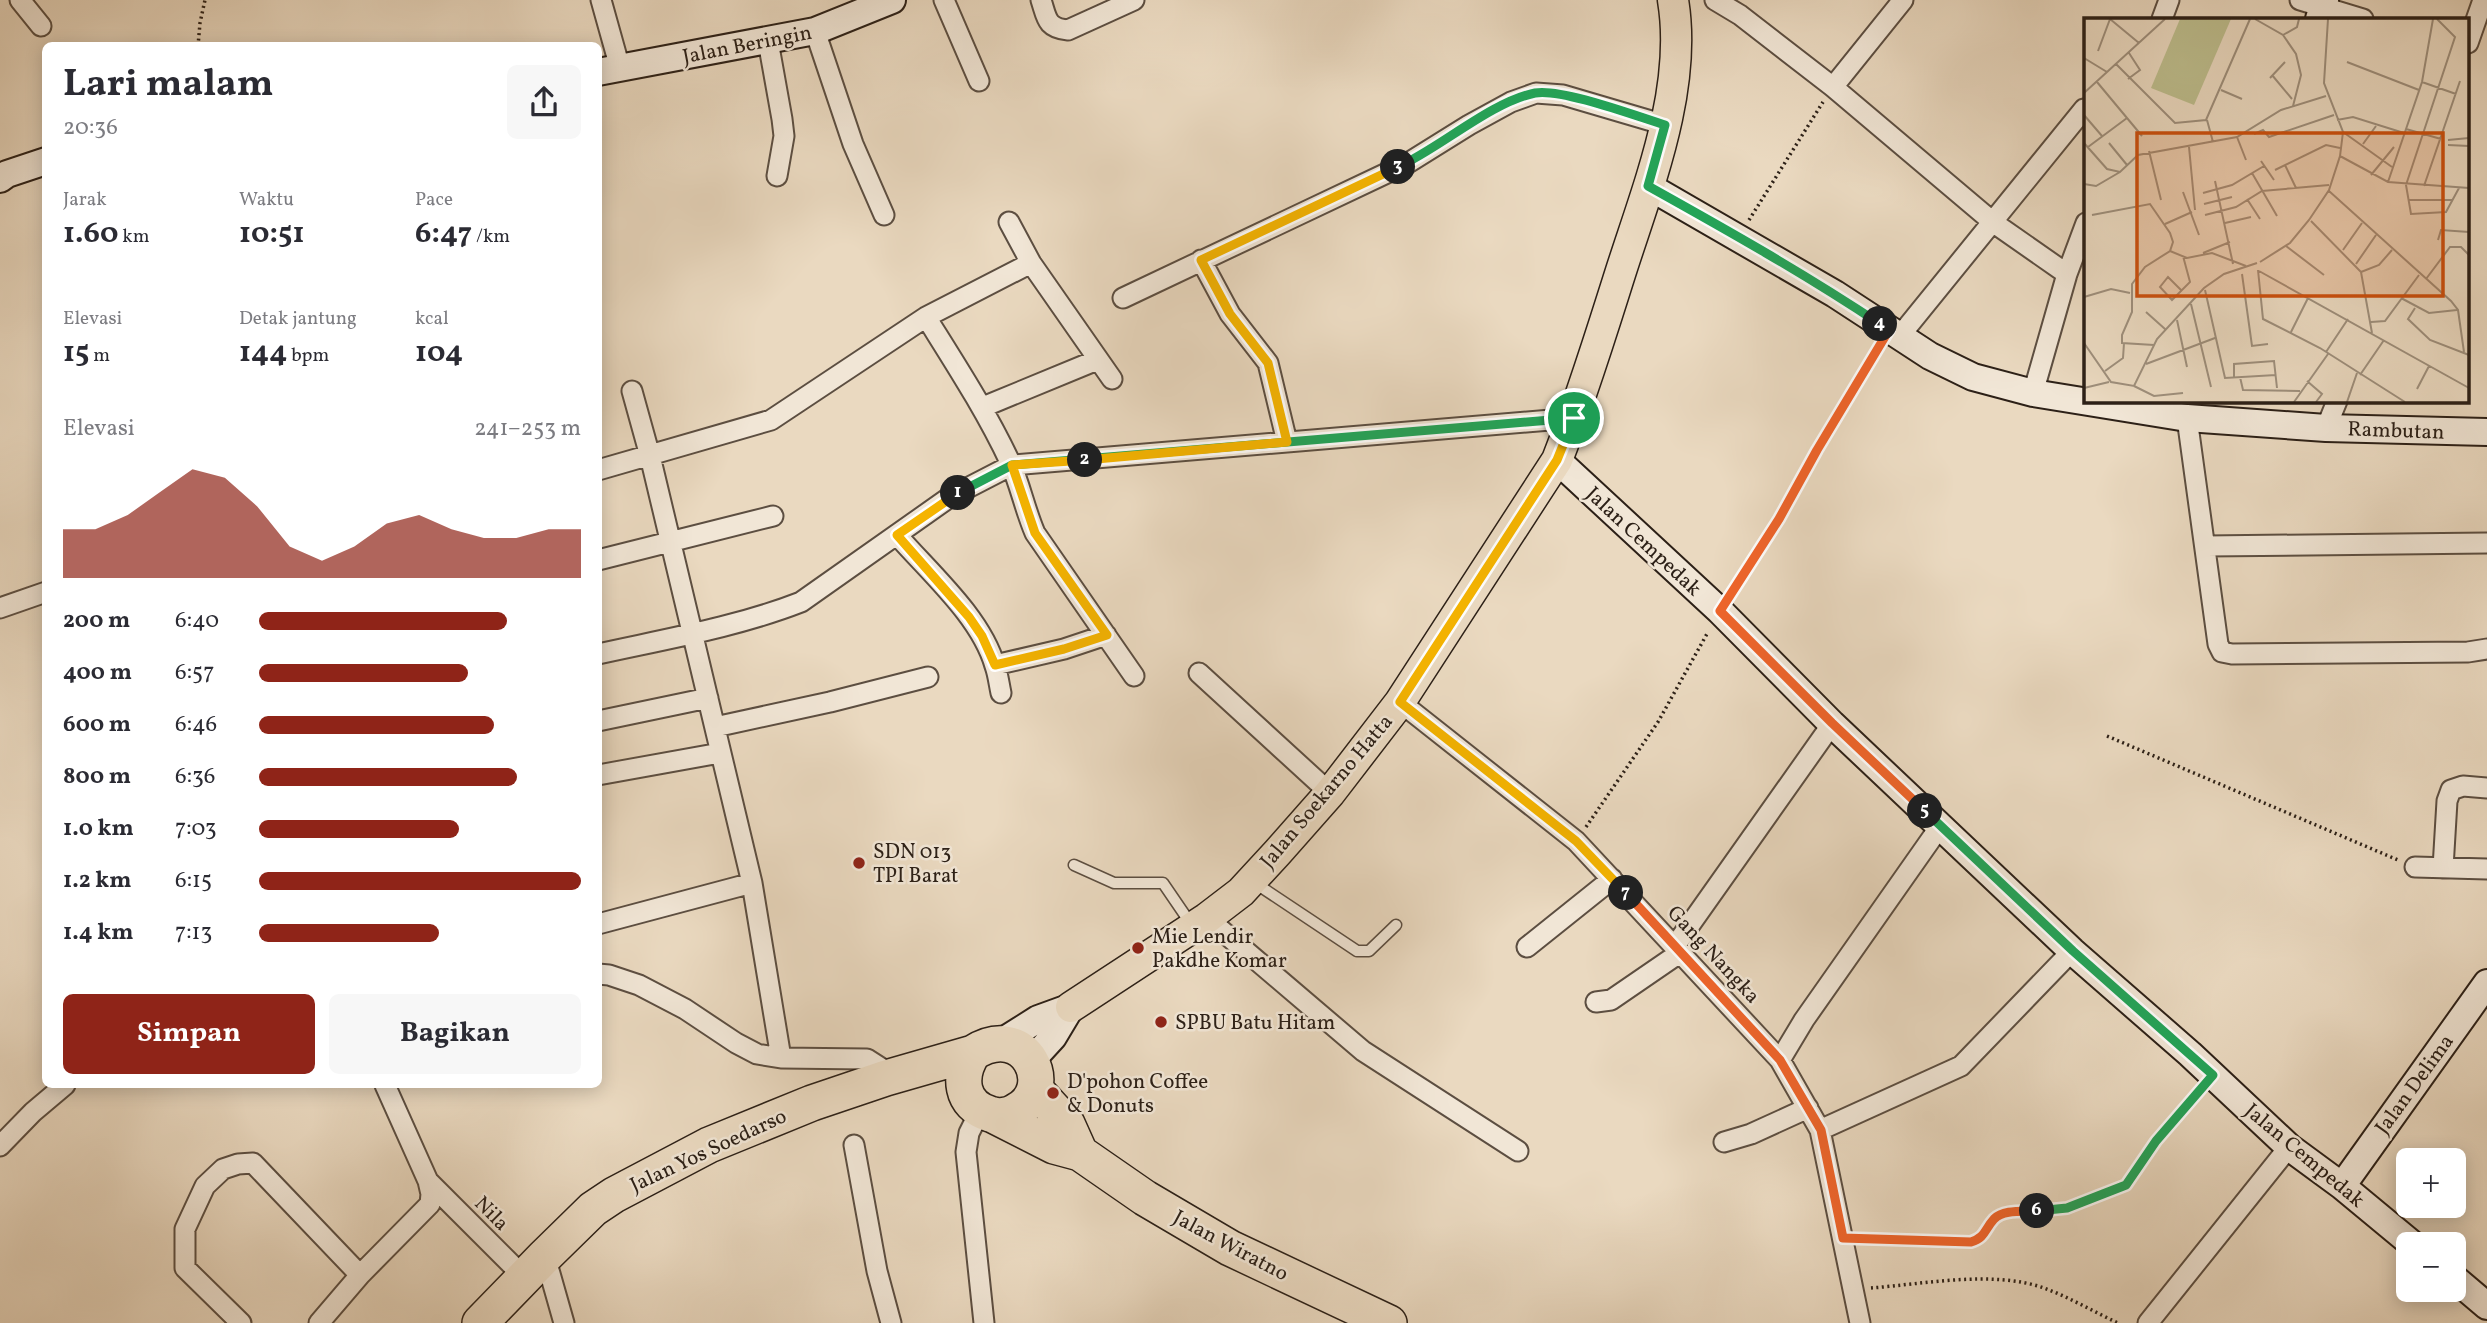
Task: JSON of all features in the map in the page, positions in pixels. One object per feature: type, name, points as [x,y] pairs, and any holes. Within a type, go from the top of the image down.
[{"type":"highway","points":[[893,1076],[982,1111],[1014,1113],[1031,1099],[1033,1075],[1023,1051],[1013,1045],[987,1048],[965,1065],[962,1080],[965,1094],[982,1111]]},
{"type":"highway","name":"Jalan Yos Soedarso","points":[[480,1323],[593,1209],[626,1189],[709,1145],[812,1103],[987,1048]]},
{"type":"highway","name":"Jalan Wiratno","points":[[1033,1075],[1067,1124],[1080,1153]]},
{"type":"highway","name":"Jalan Wiratno","points":[[982,1111],[1054,1146],[1080,1153],[1145,1198],[1230,1248],[1389,1323]]},
{"type":"main road","name":"Jalan Soekarno Hatta","points":[[1071,1007],[1200,923],[1252,880],[1330,793],[1400,702],[1557,460],[1574,418],[1665,125],[1677,51],[1673,0]]},
{"type":"street","points":[[20,0],[41,26]]},
{"type":"street","points":[[601,0],[609,70]]},
{"type":"street","name":"Jalan Beringin","points":[[609,70],[815,32],[892,0]]},
{"type":"street","points":[[1041,0],[1050,24],[1057,29],[1068,30],[1133,0]]},
{"type":"street","points":[[1715,0],[1740,15],[1833,87],[1994,223],[2067,274]]},
{"type":"street","points":[[1833,87],[1903,0]]},
{"type":"street","points":[[2162,18],[2169,0]]},
{"type":"street","points":[[2470,37],[2483,0]]},
{"type":"street","points":[[949,1],[979,81]]},
{"type":"street","points":[[2317,7],[2359,18]]},
{"type":"street","points":[[815,32],[853,144],[884,215]]},
{"type":"street","points":[[768,41],[782,118],[783,136],[777,176]]},
{"type":"street","points":[[1123,298],[1408,163],[1479,119],[1511,102],[1536,93],[1563,95],[1665,125]]},
{"type":"street","points":[[1894,333],[1994,223],[2084,109]]},
{"type":"street","points":[[0,179],[42,162]]},
{"type":"street","name":"Rambutan","points":[[1648,186],[1835,294],[1930,356],[1973,377],[2033,393],[2084,399]]},
{"type":"street","points":[[1009,222],[1031,263],[1112,379]]},
{"type":"street","points":[[2033,393],[2067,274],[2084,228]]},
{"type":"street","points":[[1201,260],[1230,314],[1268,363],[1287,442]]},
{"type":"street","points":[[602,469],[771,420],[926,317],[1031,263]]},
{"type":"street","points":[[926,317],[983,407],[1012,465],[1035,533],[1134,676]]},
{"type":"street","points":[[983,407],[1097,360]]},
{"type":"street","points":[[632,391],[671,540],[752,883],[781,1058]]},
{"type":"street","name":"Rambutan","points":[[2116,402],[2326,428],[2487,432]]},
{"type":"street","points":[[2326,428],[2337,402]]},
{"type":"street","points":[[2190,410],[2218,644],[2222,652],[2454,652],[2487,649]]},
{"type":"street","points":[[602,653],[693,633],[801,602],[950,497],[1012,465],[1574,418]]},
{"type":"street","name":"Jalan Cempedak","points":[[1557,460],[1720,611],[1832,723],[2073,951],[2213,1075],[2289,1147],[2398,1232]]},
{"type":"street","points":[[602,559],[774,516]]},
{"type":"street","points":[[897,535],[969,617],[982,636],[995,665],[1001,693]]},
{"type":"street","points":[[2206,546],[2487,543]]},
{"type":"street","points":[[0,608],[42,593]]},
{"type":"street","points":[[995,665],[1064,649],[1107,635]]},
{"type":"street","points":[[1199,673],[1330,793]]},
{"type":"street","points":[[715,727],[929,677]]},
{"type":"street","points":[[602,720],[708,698]]},
{"type":"street","name":"Gang Nangka","points":[[1400,702],[1576,841],[1780,1060],[1821,1130],[1860,1323]]},
{"type":"street","points":[[1595,1002],[1611,1000],[1678,949],[1832,723]]},
{"type":"street","points":[[602,774],[720,752]]},
{"type":"street","points":[[2443,868],[2447,801],[2451,790],[2463,786],[2487,788]]},
{"type":"street","points":[[1780,1060],[1804,1020],[1941,825]]},
{"type":"street","points":[[2415,867],[2487,869]]},
{"type":"street","points":[[1527,947],[1612,878]]},
{"type":"street","points":[[602,923],[752,883]]},
{"type":"street","points":[[1200,923],[1363,1051],[1518,1151]]},
{"type":"street","points":[[1821,1130],[1961,1066],[2073,951]]},
{"type":"street","points":[[602,974],[639,985],[685,1009],[757,1054],[781,1058],[867,1059],[893,1076]]},
{"type":"street","name":"Jalan Delima","points":[[2342,1186],[2487,983]]},
{"type":"street","name":"Jalan Soekarno Hatta","points":[[987,1048],[1038,1019],[1071,1007]]},
{"type":"street","name":"Jalan Soekarno Hatta","points":[[1033,1075],[1071,1007]]},
{"type":"street","points":[[0,1146],[61,1088]]},
{"type":"street","points":[[318,1323],[360,1275],[430,1204],[428,1181],[386,1088]]},
{"type":"street","points":[[1724,1142],[1751,1135],[1808,1108]]},
{"type":"street","points":[[982,1111],[969,1133],[966,1152],[985,1323]]},
{"type":"street","points":[[855,1145],[877,1270],[891,1323]]},
{"type":"street","points":[[2148,1323],[2289,1147]]},
{"type":"street","points":[[241,1323],[185,1268],[185,1229],[205,1186],[223,1169],[253,1163],[360,1275]]},
{"type":"street","name":"Nila","points":[[428,1181],[534,1267]]},
{"type":"street","points":[[534,1267],[564,1323]]},
{"type":"street","points":[[2466,1288],[2487,1306]]},
{"type":"lane","points":[[1074,865],[1114,883],[1163,883],[1200,923]]},
{"type":"lane","points":[[1252,880],[1357,951],[1369,951],[1396,925]]},
{"type":"path","points":[[198,42],[205,0]]},
{"type":"path","points":[[1739,237],[1833,87]]},
{"type":"path","points":[[1576,841],[1658,722],[1720,611],[1779,519],[1817,450],[1894,333]]},
{"type":"path","points":[[2107,736],[2415,867]]},
{"type":"path","points":[[1843,1238],[1971,1242],[1981,1238],[1995,1218],[2007,1212],[2067,1208],[2126,1185],[2156,1141],[2213,1075]]},
{"type":"path","points":[[1854,1289],[1973,1280],[2014,1281],[2044,1288],[2118,1323]]},
{"type":"place","name":"SDN 013 TPI Barat","points":[[859,863]]},
{"type":"place","name":"Mie Lendir Pakdhe Komar","points":[[1138,948]]},
{"type":"place","name":"SPBU Batu Hitam","points":[[1161,1022]]},
{"type":"place","name":"D'pohon Coffee & Donuts","points":[[1053,1093]]},
{"type":"route","points":[[1574,418],[1058,463],[1012,465],[950,497],[897,535],[969,617],[982,636],[995,665],[1064,649],[1107,635],[1035,533],[1012,465],[1287,442],[1273,374],[1268,363],[1230,314],[1201,260],[1408,163],[1511,102],[1536,93],[1563,95],[1665,125],[1648,186],[1835,294],[1889,330],[1859,377],[1779,519],[1720,611],[1832,723],[2073,951],[2213,1075],[2156,1141],[2126,1185],[2067,1208],[2007,1212],[1995,1218],[1981,1238],[1971,1242],[1843,1238],[1821,1130],[1780,1060],[1576,841],[1400,702],[1557,460],[1574,418]]}]
